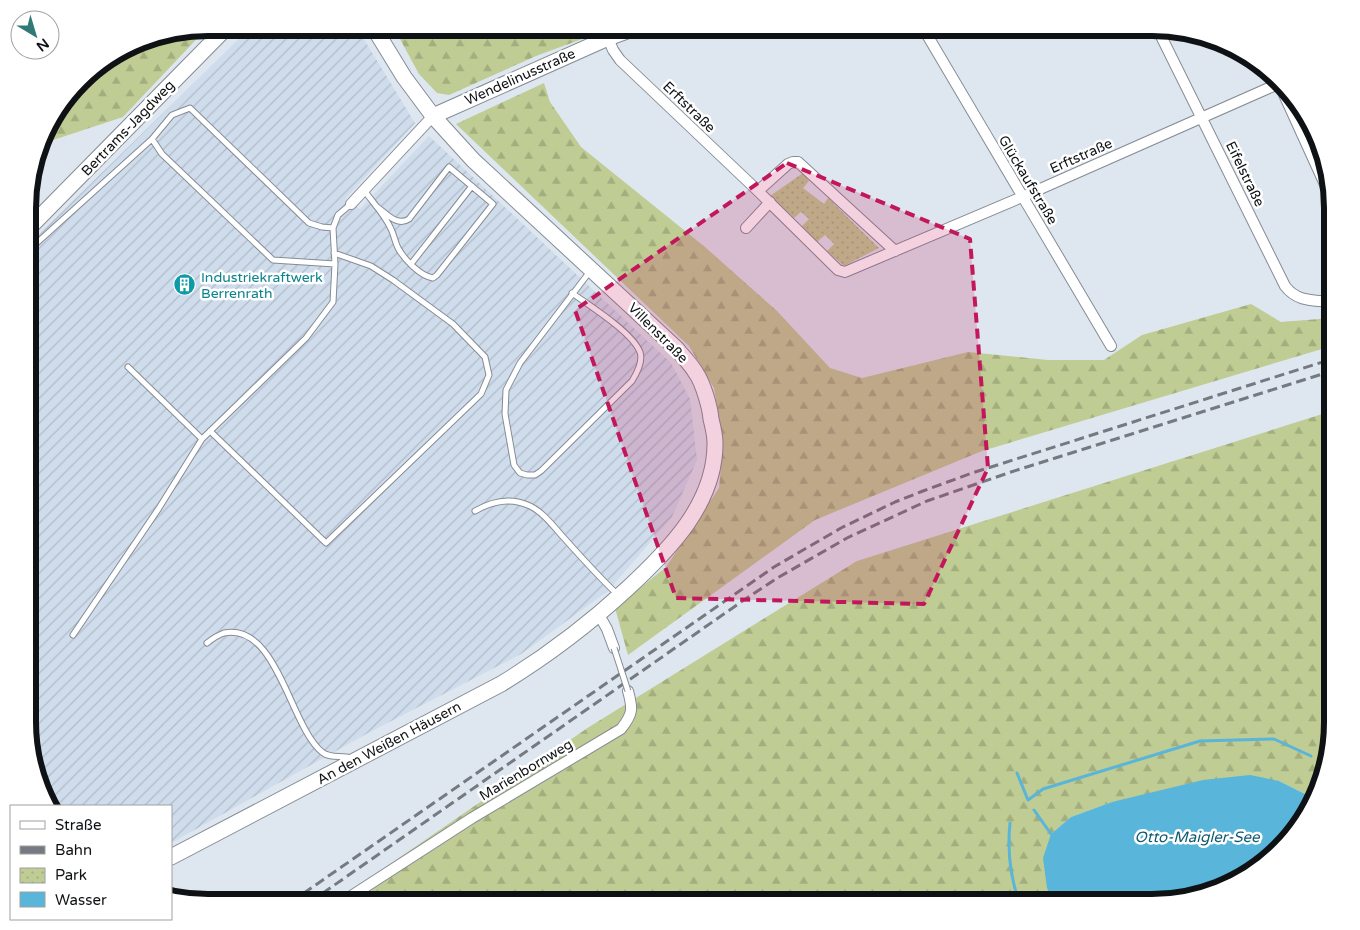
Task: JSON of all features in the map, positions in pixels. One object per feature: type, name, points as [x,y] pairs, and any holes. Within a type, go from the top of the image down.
[{"type":"street","name":"Bertrams-Jagdweg","points":[[36,217],[217,37]]},
{"type":"street","name":"Villenstraße","points":[[380,37],[404,77],[434,116],[473,160],[677,349],[697,374],[710,410],[715,442],[711,471],[699,506],[674,542],[599,615]]},
{"type":"street","name":"Glückaufstraße","points":[[928,37],[1111,346]]},
{"type":"street","name":"Eifelstraße","points":[[1162,37],[1285,286],[1291,294],[1299,298],[1323,301]]},
{"type":"street","name":"Wendelinusstraße","points":[[434,116],[608,38]]},
{"type":"street","name":"Erftstraße","points":[[608,38],[620,60],[770,202],[838,270],[845,272],[1274,86]]},
{"type":"street","points":[[1288,103],[1320,173]]},
{"type":"street","points":[[351,204],[434,116]]},
{"type":"street","points":[[758,191],[788,164],[798,162],[895,251]]},
{"type":"street","points":[[746,228],[770,202]]},
{"type":"street","name":"Marienbornweg","points":[[599,615],[614,648]]},
{"type":"street","name":"An den Weißen Häusern","points":[[172,856],[501,684],[537,662],[599,615]]},
{"type":"street","name":"Marienbornweg","points":[[356,893],[472,818],[621,729],[631,717],[632,705],[628,691]]},
{"type":"lane","points":[[36,244],[152,139],[172,115],[190,108],[309,223],[333,228]]},
{"type":"lane","points":[[152,139],[162,154],[273,260],[335,264]]},
{"type":"lane","points":[[364,190],[391,229],[398,248],[411,264],[428,277],[433,278],[493,204],[449,167],[409,219],[404,222],[399,222],[376,206]]},
{"type":"lane","points":[[411,264],[472,186]]},
{"type":"lane","points":[[73,635],[159,508],[202,439],[306,338],[333,302],[335,264],[333,228],[338,215],[351,204]]},
{"type":"lane","points":[[210,431],[326,543],[481,394],[489,375],[485,357],[453,324],[393,280],[370,266],[334,253]]},
{"type":"lane","points":[[572,293],[628,336],[636,345],[641,358],[637,374],[632,381],[541,471],[535,475],[527,475],[520,473],[514,465],[505,414],[506,390],[520,362],[572,293],[591,270]]},
{"type":"lane","points":[[128,367],[202,439]]},
{"type":"lane","points":[[475,511],[487,504],[499,501],[519,502],[531,506],[546,519],[619,596]]},
{"type":"lane","points":[[207,643],[221,634],[233,632],[243,634],[253,640],[270,658],[316,746],[326,755],[346,756],[356,760]]},
{"type":"lane","name":"Marienbornweg","points":[[614,648],[628,691]]},
{"type":"highlighted area","points":[[787,163],[970,239],[988,468],[924,604],[676,598],[575,310]]},
{"type":"shaded area","points":[[241,37],[362,37],[415,123],[345,199],[360,209],[429,136],[671,363],[690,399],[697,460],[672,517],[608,591],[521,654],[370,732],[172,842],[172,805],[58,805],[42,767],[37,733],[36,237]]},
{"type":"green space","points":[[199,37],[123,117],[49,141],[65,112],[79,95],[103,72],[122,59],[153,45]]},
{"type":"green space","points":[[399,37],[588,37],[536,56],[449,95],[437,93],[419,74]]},
{"type":"green space","points":[[544,83],[550,102],[581,147],[705,247],[777,311],[830,368],[862,378],[968,352],[1048,360],[1104,360],[1142,335],[1251,304],[1281,322],[1323,319],[1323,349],[982,451],[815,520],[628,655],[615,608],[666,567],[719,488],[723,443],[714,388],[689,346],[456,124]]},
{"type":"green space","points":[[803,173],[809,181],[803,188],[824,204],[828,198],[879,248],[844,266],[827,251],[834,244],[825,235],[817,242],[801,227],[809,219],[801,212],[794,218],[770,196]]},
{"type":"green space","points":[[1323,414],[1323,733],[1315,777],[1307,795],[1279,781],[1112,802],[1071,817],[1051,834],[1047,888],[1049,894],[348,893],[589,727],[857,561]]},
{"type":"water","name":"Otto-Maigler-See","points":[[1250,775],[1279,781],[1307,795],[1288,827],[1274,844],[1238,871],[1207,885],[1175,892],[1152,894],[1049,894],[1043,858],[1051,834],[1071,817],[1112,802],[1203,780]]},
{"type":"waterway","points":[[1017,773],[1028,800],[1043,789],[1200,741],[1274,739],[1311,756]]},
{"type":"waterway","points":[[1034,810],[1051,834]]},
{"type":"waterway","points":[[1010,823],[1010,864],[1016,894]]},
{"type":"railway","points":[[304,893],[774,567],[841,528],[895,502],[972,473],[1323,362]]},
{"type":"railway","points":[[323,893],[744,600],[779,577],[847,538],[927,501],[1011,472],[1323,374]]},
{"type":"place","name":"Industriekraftwerk Berrenrath","points":[[185,285]]}]
